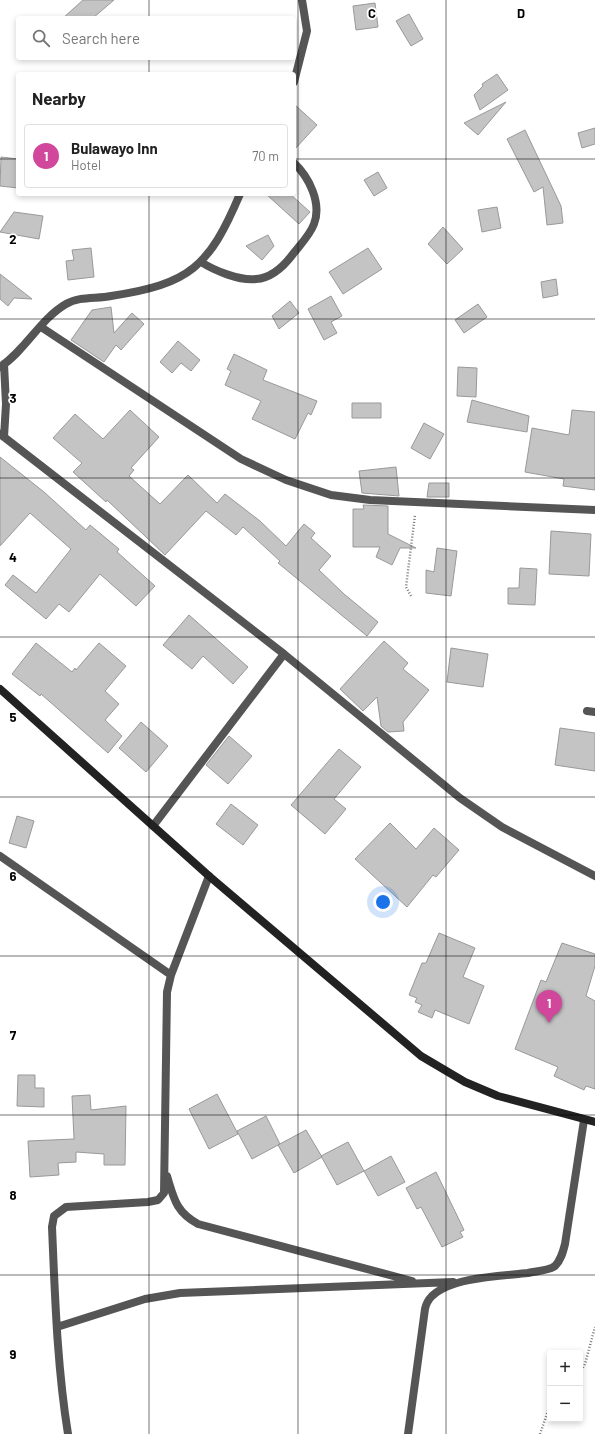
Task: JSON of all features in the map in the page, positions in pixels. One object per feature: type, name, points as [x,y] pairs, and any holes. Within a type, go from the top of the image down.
[{"type":"main road","points":[[0,689],[209,876],[421,1056],[465,1082],[498,1096],[595,1122]]},
{"type":"street","points":[[296,74],[307,31],[302,0]]},
{"type":"street","points":[[202,262],[215,271],[256,279],[273,273],[284,266],[308,234],[314,224],[316,215],[316,202],[309,182],[296,166]]},
{"type":"street","points":[[239,196],[223,232],[202,262],[184,276],[162,286],[112,296],[83,298],[67,303],[2,366],[6,404],[2,435],[284,654],[460,798],[502,827],[595,876]]},
{"type":"street","points":[[41,328],[241,459],[286,480],[331,495],[423,504],[595,510]]},
{"type":"street","points":[[152,826],[284,654]]},
{"type":"street","points":[[0,856],[171,975]]},
{"type":"street","points":[[68,1434],[60,1376],[52,1227],[54,1216],[66,1207],[148,1202],[158,1200],[164,1193],[166,992],[171,975],[209,876]]},
{"type":"street","points":[[408,1434],[426,1305],[428,1300],[448,1286],[464,1282],[541,1271],[554,1266],[561,1258],[565,1244],[584,1120]]},
{"type":"street","points":[[165,1171],[178,1206],[187,1217],[198,1224],[420,1283]]},
{"type":"street","points":[[57,1327],[145,1299],[180,1293],[464,1282]]},
{"type":"path","points":[[411,596],[406,587],[415,510],[423,504]]},
{"type":"path","points":[[583,1368],[595,1326]]},
{"type":"path","points":[[540,1434],[547,1414]]},
{"type":"building","points":[[83,0],[114,0],[95,16],[65,16]]},
{"type":"building","points":[[375,3],[378,27],[356,30],[353,6]]},
{"type":"building","points":[[409,14],[423,39],[411,46],[396,21]]},
{"type":"building","points":[[497,74],[508,90],[480,110],[474,95],[483,86],[482,84]]},
{"type":"building","points":[[506,102],[478,135],[464,123]]},
{"type":"building","points":[[296,106],[317,125],[296,148]]},
{"type":"building","points":[[595,128],[595,144],[582,148],[578,133]]},
{"type":"building","points":[[525,130],[561,206],[563,223],[547,225],[543,187],[534,192],[507,139]]},
{"type":"building","points":[[1,157],[16,159],[16,188],[0,186]]},
{"type":"building","points":[[378,172],[387,188],[374,196],[364,180]]},
{"type":"building","points":[[268,196],[292,196],[310,212],[299,224]]},
{"type":"building","points":[[497,207],[501,228],[482,232],[478,210]]},
{"type":"building","points":[[14,212],[43,216],[39,239],[0,232]]},
{"type":"building","points":[[443,227],[463,249],[447,264],[428,244]]},
{"type":"building","points":[[268,235],[274,246],[262,260],[246,246]]},
{"type":"building","points":[[91,248],[94,277],[68,280],[66,261],[74,260],[72,250]]},
{"type":"building","points":[[368,248],[382,269],[343,294],[329,272]]},
{"type":"building","points":[[0,274],[32,299],[14,298],[8,306],[0,299]]},
{"type":"building","points":[[556,279],[558,295],[543,298],[541,282]]},
{"type":"building","points":[[331,296],[342,316],[331,322],[337,333],[324,340],[308,309]]},
{"type":"building","points":[[290,301],[299,313],[279,329],[272,316]]},
{"type":"building","points":[[478,304],[487,317],[464,333],[455,320]]},
{"type":"building","points":[[111,307],[114,333],[132,313],[144,324],[121,350],[116,345],[104,362],[71,340],[92,310]]},
{"type":"building","points":[[178,341],[200,360],[191,371],[181,363],[172,373],[160,362]]},
{"type":"building","points":[[234,354],[267,370],[263,380],[317,401],[311,415],[308,413],[295,439],[252,419],[261,401],[225,385],[231,371],[227,369]]},
{"type":"building","points":[[458,367],[477,368],[476,397],[457,396]]},
{"type":"building","points":[[472,400],[529,416],[527,432],[467,422]]},
{"type":"building","points":[[352,403],[381,403],[381,418],[352,418]]},
{"type":"building","points":[[130,410],[159,437],[131,468],[134,470],[129,476],[160,504],[188,475],[217,503],[225,494],[260,521],[286,546],[304,524],[315,533],[311,538],[331,556],[319,570],[344,594],[378,622],[367,636],[278,563],[280,561],[243,527],[236,535],[206,511],[165,555],[107,500],[106,502],[73,472],[82,463],[53,438],[75,414],[103,439]]},
{"type":"building","points":[[572,410],[595,412],[595,490],[563,486],[564,479],[525,472],[532,428],[569,435]]},
{"type":"building","points":[[424,423],[444,434],[430,459],[411,448]]},
{"type":"building","points":[[0,457],[44,492],[86,530],[90,525],[119,549],[117,552],[155,586],[136,606],[100,574],[69,612],[59,604],[46,619],[5,585],[13,575],[36,593],[71,549],[30,513],[0,546]]},
{"type":"building","points":[[396,467],[399,496],[362,493],[359,471]]},
{"type":"building","points":[[429,483],[449,483],[449,497],[427,497]]},
{"type":"building","points":[[363,505],[388,506],[388,534],[416,548],[400,548],[392,565],[376,557],[380,547],[353,547],[353,509],[364,509]]},
{"type":"building","points":[[551,531],[591,534],[589,576],[549,574]]},
{"type":"building","points":[[437,548],[457,551],[451,596],[426,593],[426,570],[434,572]]},
{"type":"building","points":[[520,568],[537,569],[535,605],[508,604],[508,588],[519,588]]},
{"type":"building","points":[[189,615],[248,667],[233,684],[203,656],[192,669],[163,645]]},
{"type":"building","points":[[384,641],[408,663],[403,669],[429,690],[403,722],[404,731],[388,732],[381,726],[377,697],[363,711],[340,689]]},
{"type":"building","points":[[36,643],[72,672],[75,668],[76,670],[99,643],[126,666],[105,691],[119,704],[105,720],[122,736],[108,753],[41,694],[40,696],[12,674]]},
{"type":"building","points":[[451,648],[488,654],[483,687],[447,682]]},
{"type":"building","points":[[141,722],[168,746],[146,772],[119,748]]},
{"type":"building","points":[[560,728],[595,733],[595,771],[555,765]]},
{"type":"building","points":[[229,736],[252,756],[228,784],[206,765]]},
{"type":"building","points":[[339,749],[361,767],[334,799],[346,809],[325,834],[291,805]]},
{"type":"building","points":[[231,804],[258,825],[243,845],[216,824]]},
{"type":"building","points":[[17,816],[34,821],[26,848],[9,843]]},
{"type":"building","points":[[390,823],[416,849],[434,828],[459,850],[436,877],[433,875],[407,907],[355,859]]},
{"type":"building","points":[[439,933],[475,948],[463,977],[484,986],[469,1024],[435,1010],[432,1018],[418,1012],[422,1005],[415,1002],[417,998],[409,995],[422,963],[426,963]]},
{"type":"building","points":[[562,943],[595,954],[595,966],[586,996],[595,1001],[595,1089],[586,1086],[584,1090],[554,1076],[558,1067],[515,1049],[541,980],[546,982]]},
{"type":"building","points":[[18,1075],[35,1075],[35,1088],[44,1088],[44,1107],[17,1106]]},
{"type":"building","points":[[217,1094],[238,1134],[209,1149],[189,1109]]},
{"type":"building","points":[[90,1095],[91,1110],[126,1106],[125,1165],[104,1165],[104,1154],[76,1152],[76,1162],[58,1163],[59,1175],[30,1177],[28,1141],[74,1139],[72,1096]]},
{"type":"building","points":[[266,1116],[280,1144],[252,1159],[237,1131]]},
{"type":"building","points":[[306,1130],[322,1157],[294,1173],[278,1145]]},
{"type":"building","points":[[348,1142],[364,1171],[337,1185],[321,1156]]},
{"type":"building","points":[[391,1156],[405,1182],[378,1196],[364,1171]]},
{"type":"building","points":[[436,1172],[464,1230],[460,1232],[463,1237],[442,1247],[421,1207],[417,1209],[406,1188]]},
{"type":"place","name":"Bulawayo Inn","points":[[549,1023]]}]
